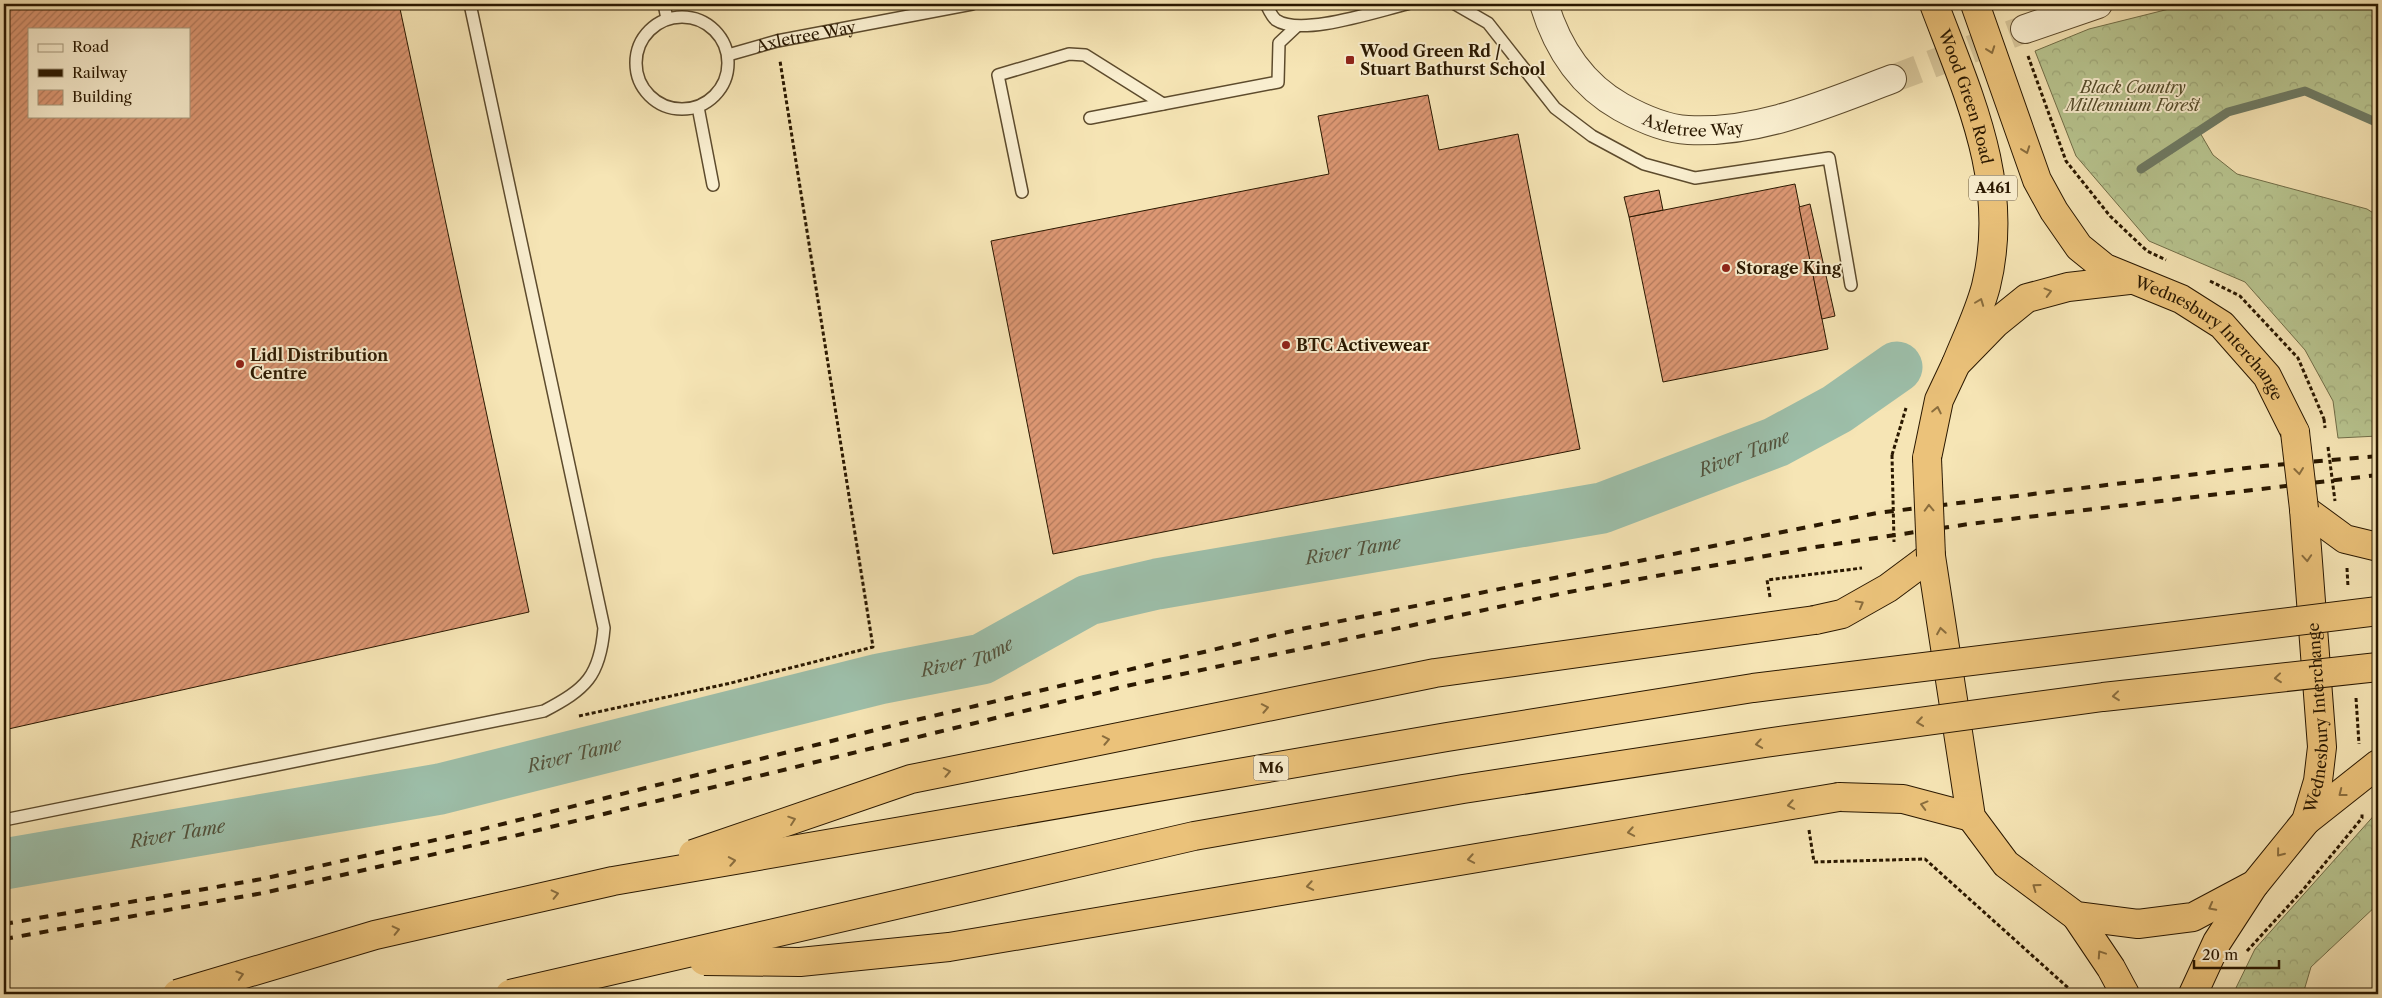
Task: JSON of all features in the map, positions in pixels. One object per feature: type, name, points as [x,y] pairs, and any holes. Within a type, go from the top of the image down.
[{"type":"highway","name":"A461","points":[[1975,4],[2037,180],[2054,211],[2079,247],[2105,268],[2129,280]]},
{"type":"highway","name":"Wood Green Road","points":[[1934,7],[1988,155],[1994,192],[1993,246],[1985,287],[1956,364]]},
{"type":"highway","name":"Wednesbury Interchange","points":[[2129,280],[2181,299],[2222,326],[2268,376],[2295,432],[2304,509],[2322,747],[2318,781],[2306,821],[2255,884],[2193,917],[2138,924],[2076,916],[2006,864],[1971,817],[1931,556],[1927,458],[1939,400],[1956,364],[1996,323],[2027,298],[2068,287],[2129,280]]},
{"type":"highway","points":[[2304,509],[2345,538],[2378,548]]},
{"type":"highway","points":[[613,881],[911,779],[1435,674],[1815,620],[1842,614],[1888,588],[1931,556]]},
{"type":"highway","name":"M6","points":[[177,994],[375,934],[613,881],[1438,739],[1752,688],[2378,611]]},
{"type":"highway","points":[[510,994],[1194,836],[1463,789],[1765,743],[2103,697],[2378,667]]},
{"type":"highway","points":[[2306,821],[2378,764]]},
{"type":"highway","points":[[663,960],[800,962],[949,947],[1839,797],[1903,799],[1971,817]]},
{"type":"highway","points":[[2193,994],[2217,942],[2255,884]]},
{"type":"highway","points":[[2076,916],[2111,968],[2125,994]]},
{"type":"street","name":"Axletree Way","points":[[1544,4],[1561,49],[1584,80],[1612,102],[1658,124],[1677,128],[1724,129],[1767,121],[1813,108],[1892,78]]},
{"type":"street","points":[[2026,39],[2098,4]]},
{"type":"lane","points":[[4,820],[544,711],[574,695],[590,676],[602,654],[604,628],[470,4]]},
{"type":"lane","points":[[664,4],[667,19]]},
{"type":"lane","name":"Axletree Way","points":[[728,55],[776,42],[972,4]]},
{"type":"lane","points":[[1266,4],[1275,20],[1296,27],[1314,26],[1407,4]]},
{"type":"lane","points":[[1455,4],[1488,23],[1555,108],[1592,136],[1644,164],[1695,178],[1829,158],[1851,285]]},
{"type":"lane","points":[[683,16],[698,20],[712,28],[722,40],[728,55],[728,71],[722,86],[712,99],[698,107],[684,110],[669,108],[655,102],[645,92],[637,79],[635,64],[640,43],[654,26],[667,19],[683,16]]},
{"type":"lane","points":[[1090,118],[1278,82],[1279,43],[1296,27]]},
{"type":"lane","points":[[1022,192],[998,75],[1069,54],[1085,55],[1163,104]]},
{"type":"lane","points":[[698,107],[712,185]]},
{"type":"path","points":[[2026,39],[2066,161],[2116,222],[2147,251],[2172,263]]},
{"type":"path","points":[[2206,279],[2240,296],[2298,358],[2324,419],[2335,501]]},
{"type":"path","points":[[1892,455],[1894,550]]},
{"type":"path","points":[[1767,580],[1863,568]]},
{"type":"path","points":[[1814,862],[1925,859],[2075,994]]},
{"type":"green space","name":"Black Country Millennium Forest","points":[[2212,4],[2378,4],[2378,123],[2305,91],[2228,112],[2199,131],[2213,155],[2237,174],[2367,209],[2378,216],[2378,436],[2338,438],[2333,401],[2305,350],[2245,282],[2149,241],[2076,156],[2035,51],[2089,29],[2169,9]]},
{"type":"green space","points":[[2378,811],[2378,904],[2311,967],[2303,994],[2233,994],[2255,949]]},
{"type":"building","name":"Lidl Distribution Centre","points":[[4,4],[399,4],[529,612],[4,730]]},
{"type":"building","name":"BTC Activewear","points":[[1428,95],[1439,150],[1518,134],[1580,449],[1053,554],[991,241],[1329,174],[1318,116]]},
{"type":"building","name":"Storage King","points":[[1795,184],[1828,349],[1663,382],[1629,217]]},
{"type":"building","points":[[1659,190],[1663,210],[1629,217],[1624,197]]},
{"type":"building","points":[[1810,204],[1835,316],[1822,319],[1799,207]]},
{"type":"waterway","points":[[2141,169],[2228,112],[2305,91],[2378,123]]},
{"type":"waterway","name":"River Tame","points":[[4,864],[440,789],[879,679],[982,659],[1088,600],[1157,584],[1602,508],[1776,442],[1837,409],[1897,367]]},
{"type":"tunnel","points":[[1892,79],[2025,29]]},
{"type":"railway","points":[[4,924],[262,879],[475,831],[899,724],[1301,629],[1877,513],[2263,466],[2378,456]]},
{"type":"railway","points":[[4,939],[263,893],[514,836],[1126,686],[1569,592],[1809,548],[1969,524],[2378,475]]},
{"type":"place","name":"Wood Green Rd / Stuart Bathurst School","points":[[1350,60]]},
{"type":"place","name":"Storage King","points":[[1726,268]]},
{"type":"place","name":"BTC Activewear","points":[[1286,345]]},
{"type":"place","name":"Lidl Distribution Centre","points":[[240,364]]}]
